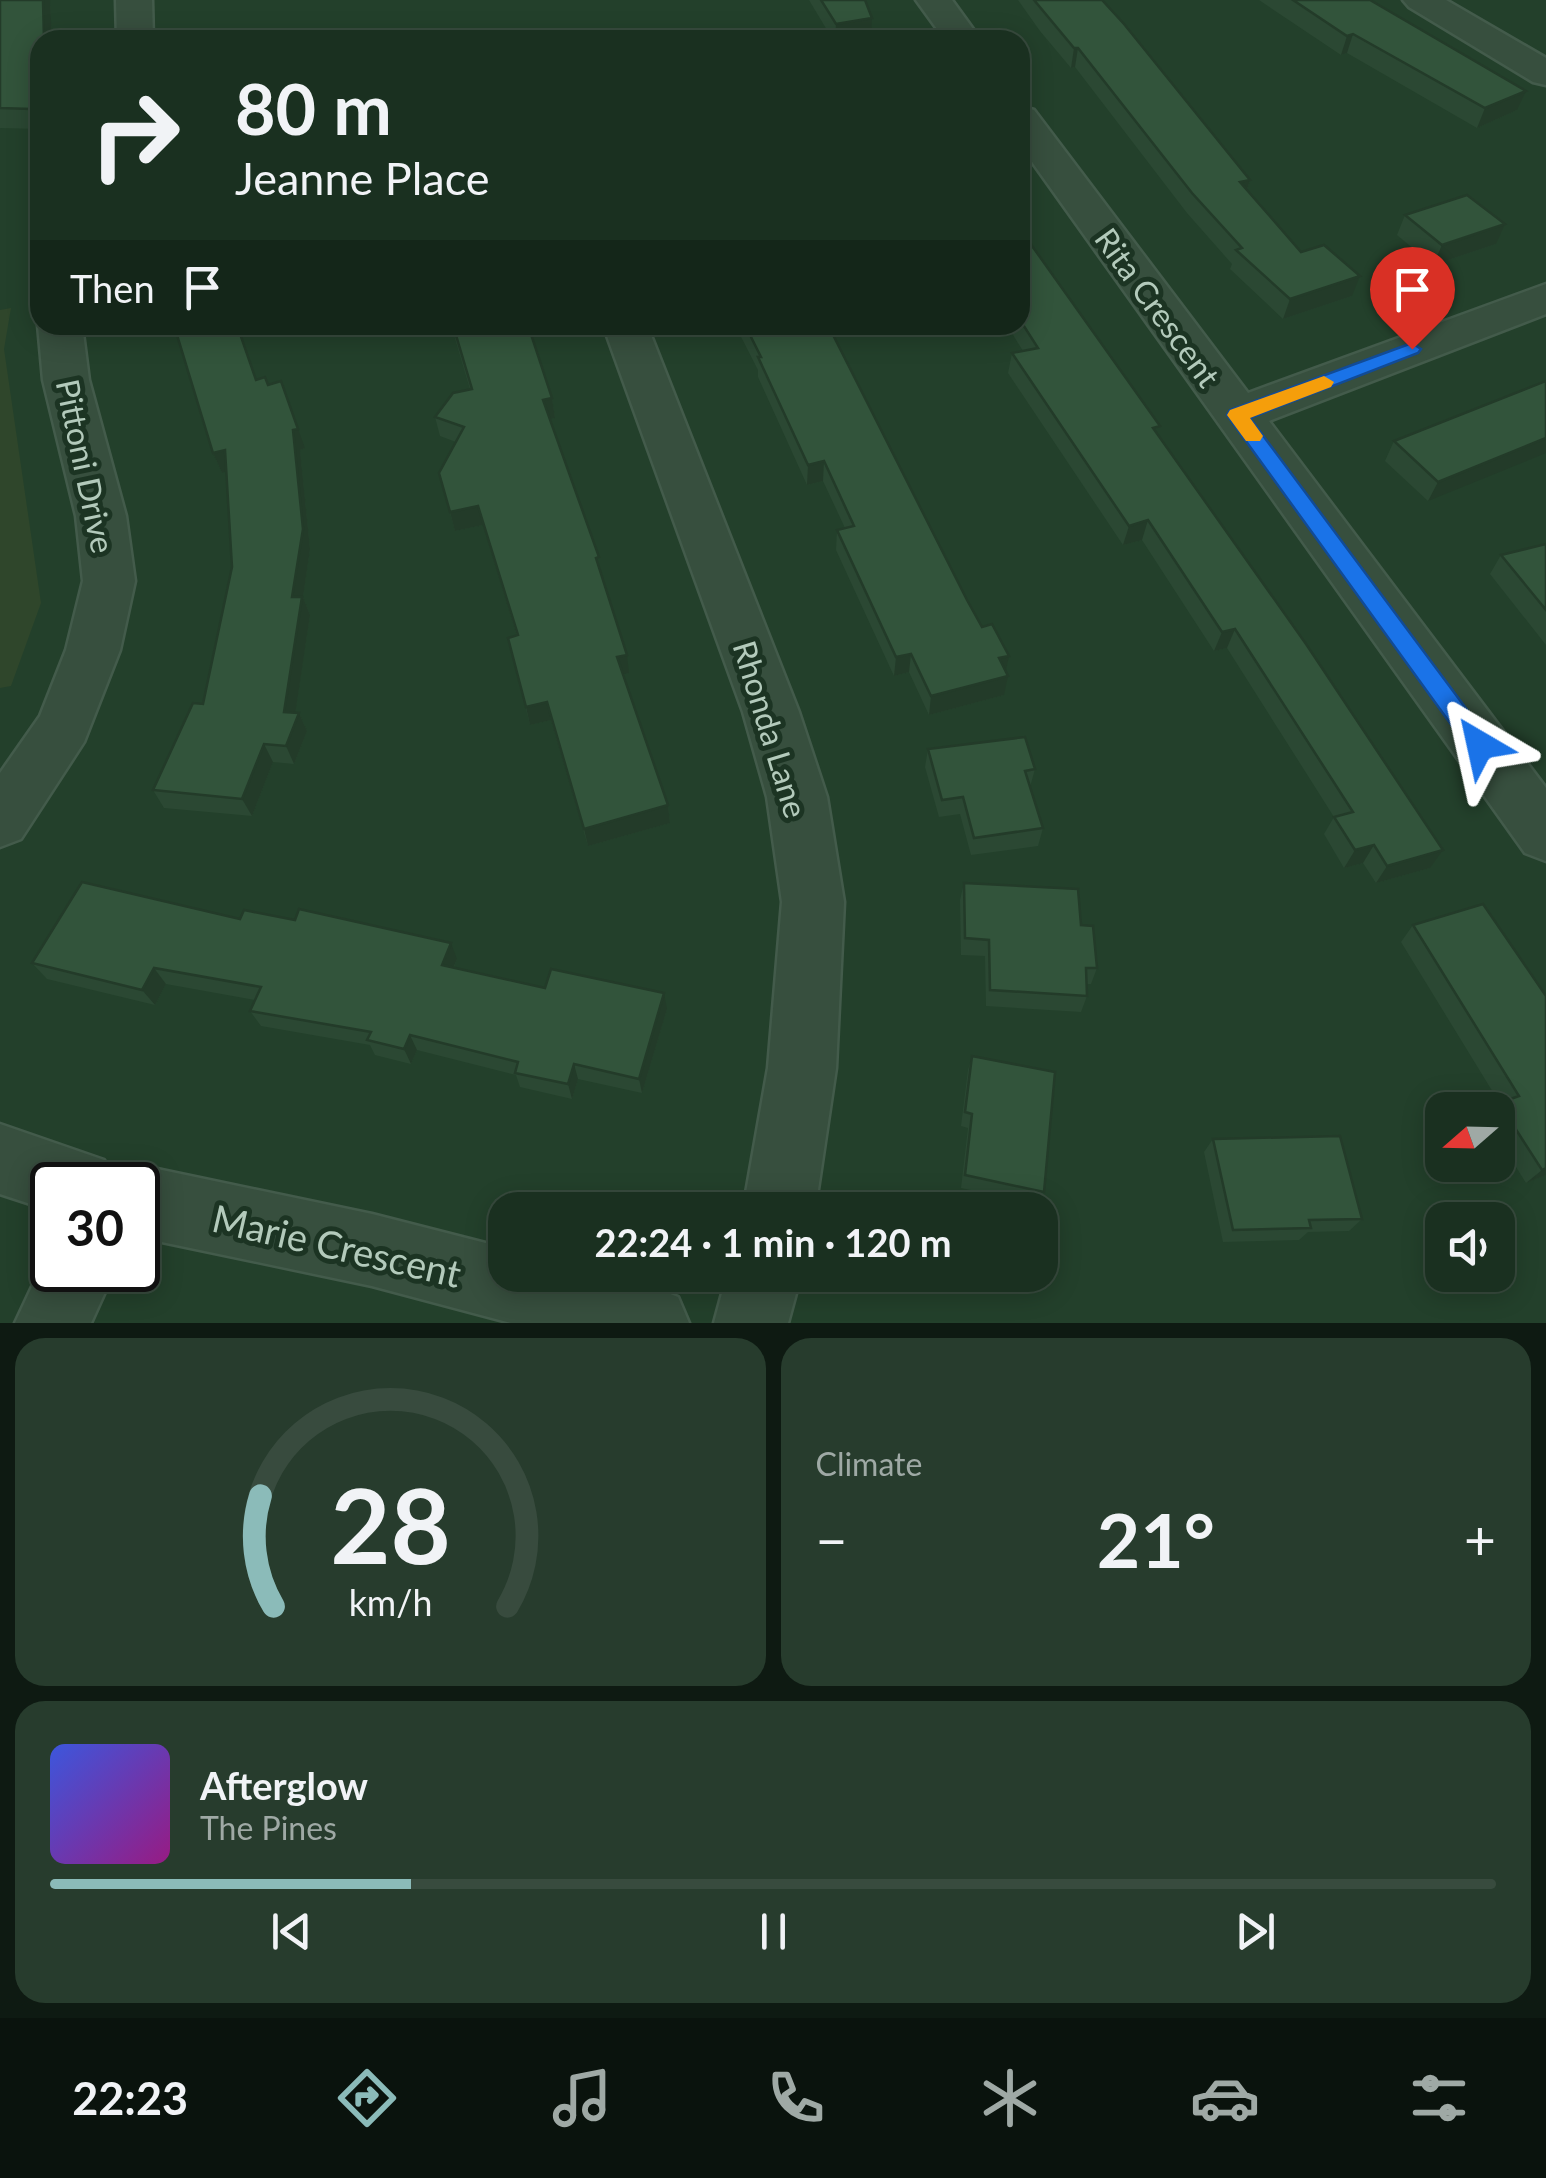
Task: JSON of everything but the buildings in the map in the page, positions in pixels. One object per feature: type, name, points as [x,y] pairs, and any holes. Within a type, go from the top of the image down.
[{"type":"street","points":[[134,0],[134,30]]},
{"type":"street","points":[[934,0],[956,30]]},
{"type":"street","points":[[1422,0],[1546,74]]},
{"type":"street","name":"Rita Crescent","points":[[1030,132],[1546,834]]},
{"type":"street","points":[[1237,415],[1546,298]]},
{"type":"street","name":"Pittoni Drive","points":[[0,821],[64,726],[93,650],[109,581],[101,516],[66,380],[61,335]]},
{"type":"street","name":"Rhonda Lane","points":[[629,335],[771,712],[797,797],[814,902],[802,1068],[781,1192]]},
{"type":"street","points":[[0,1159],[30,1169]]},
{"type":"street","name":"Marie Crescent","points":[[160,1206],[372,1250],[652,1323]]},
{"type":"street","points":[[52,1323],[67,1292]]},
{"type":"street","points":[[752,1323],[760,1292]]},
{"type":"green space","points":[[11,308],[4,349],[41,603],[11,686],[0,688],[0,310]]},
{"type":"slow traffic","points":[[1253,436],[1237,415],[1324,382]]},
{"type":"route","points":[[1412,349],[1237,415],[1480,745]]}]
